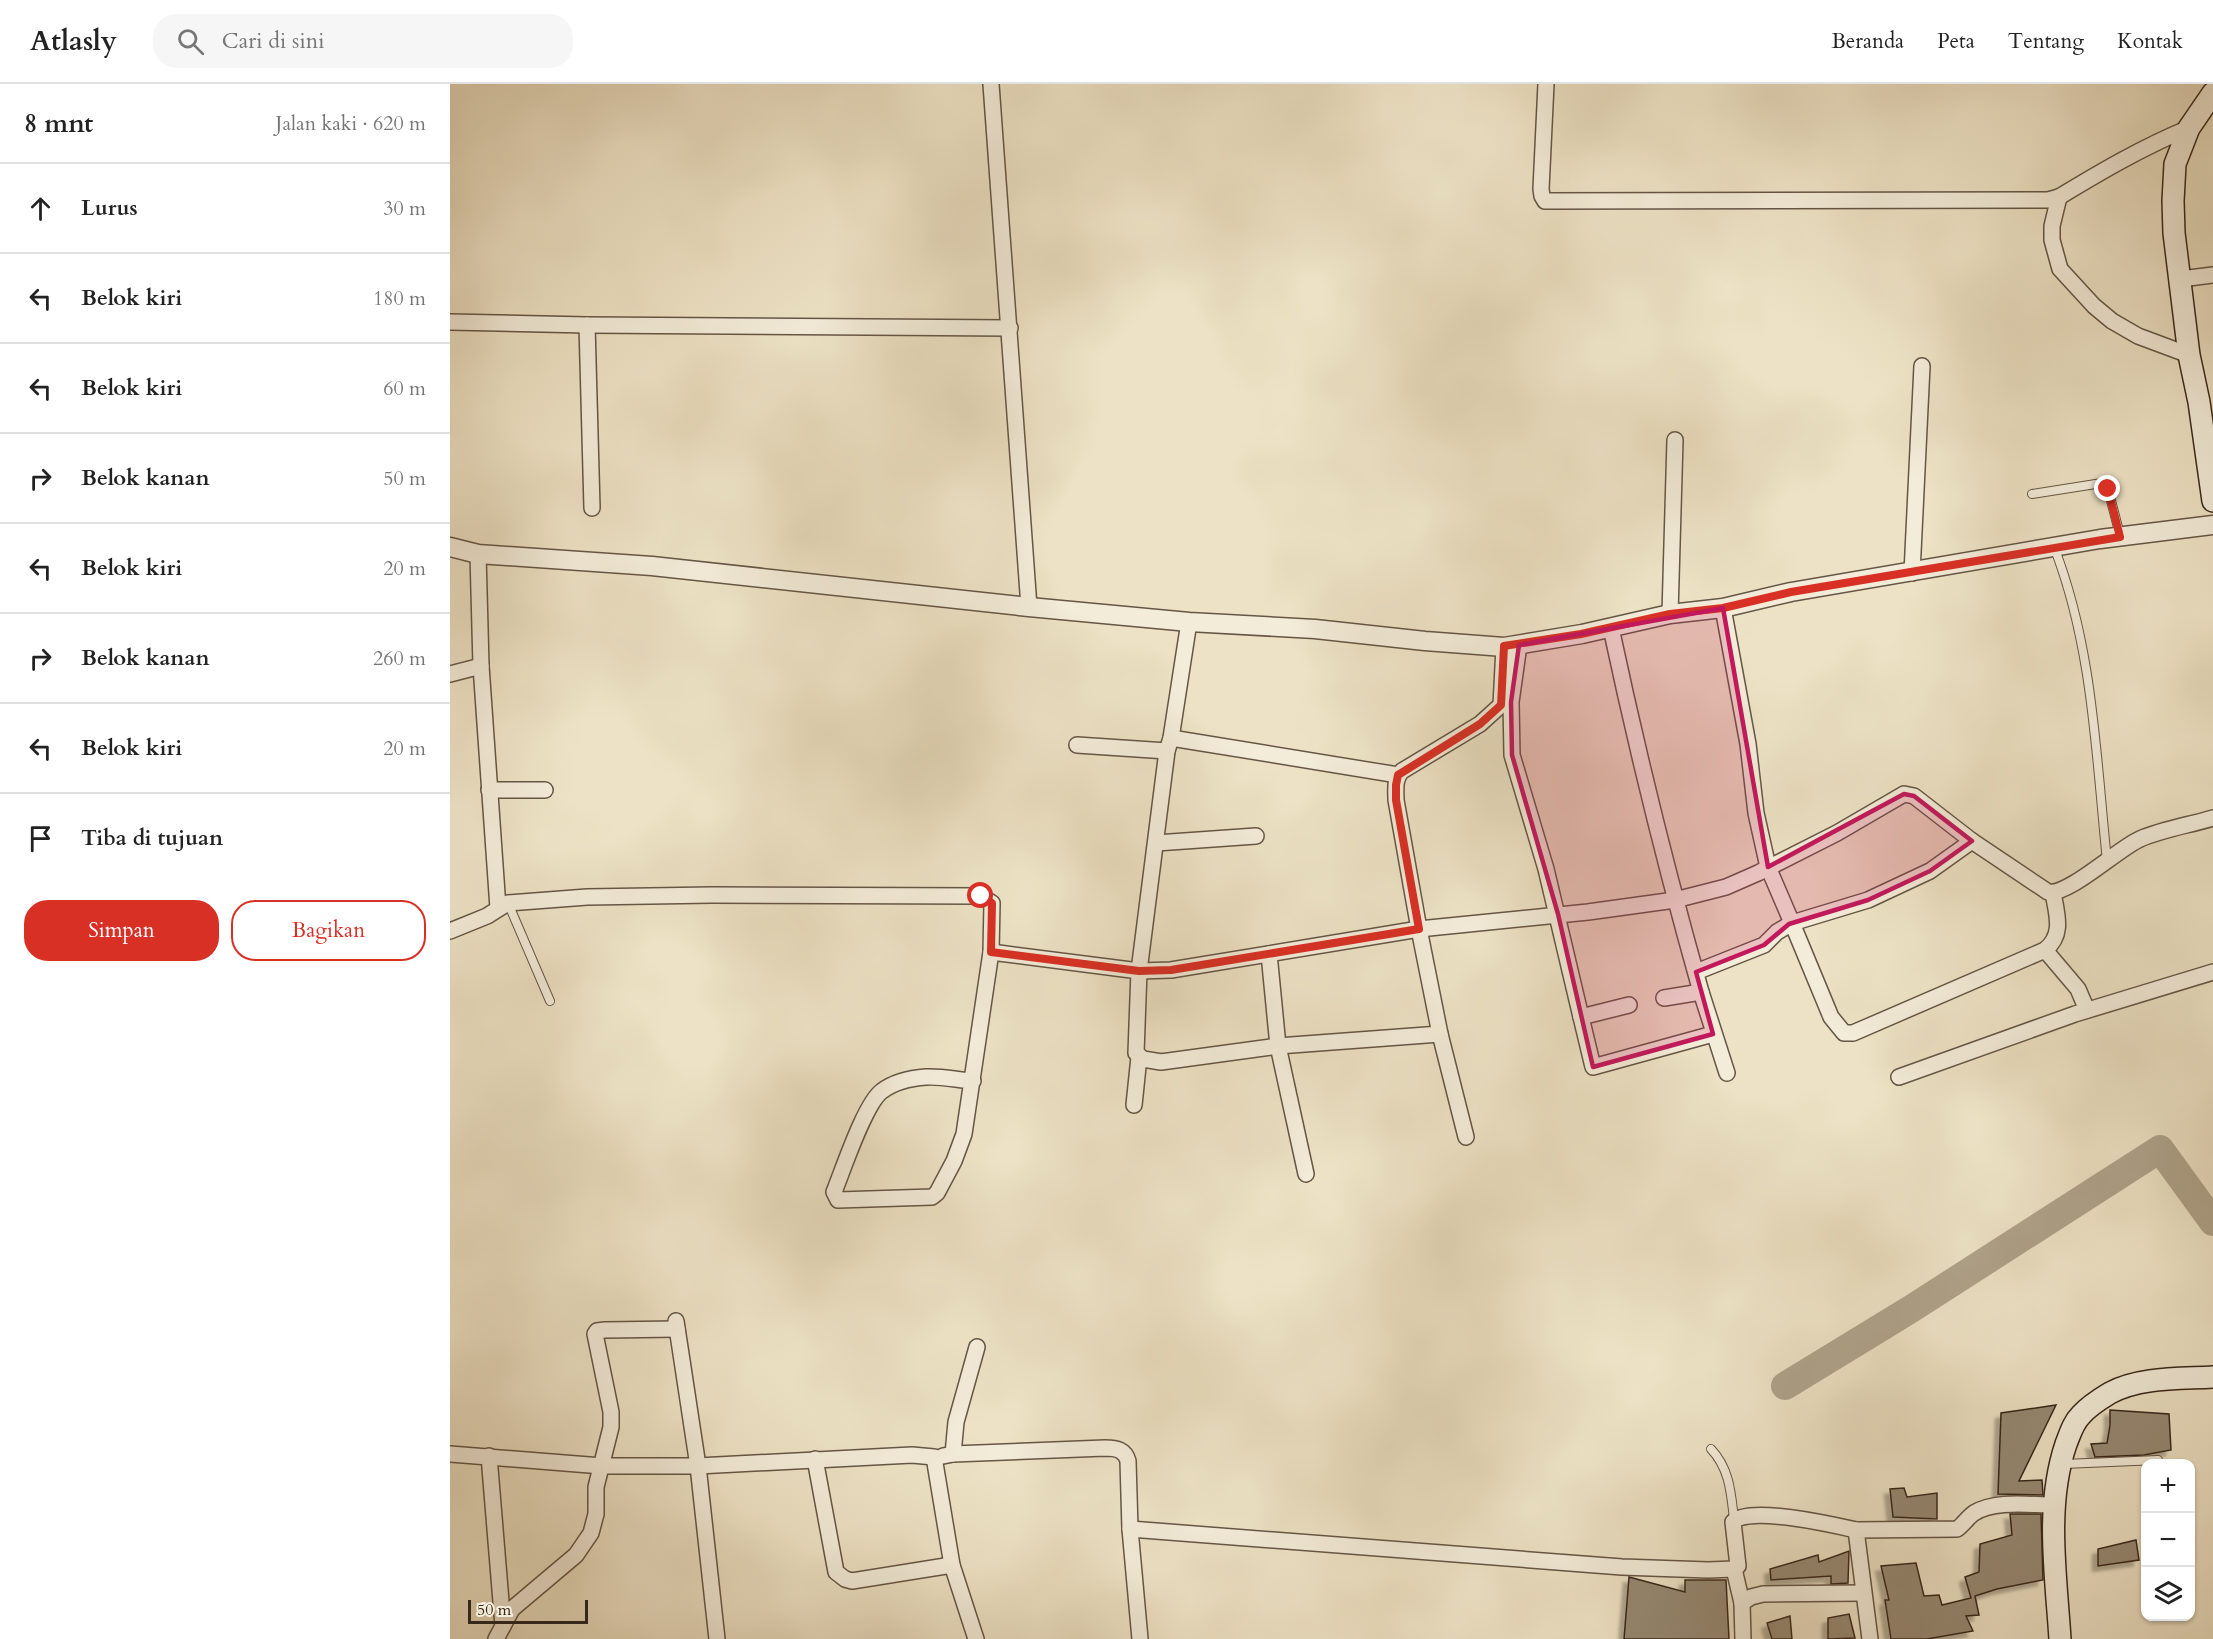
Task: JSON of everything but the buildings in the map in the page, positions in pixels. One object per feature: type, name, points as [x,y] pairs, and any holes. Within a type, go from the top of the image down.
[{"type":"main road","points":[[2213,93],[2175,164],[2173,201],[2174,233],[2189,355],[2206,400],[2213,501]]},
{"type":"main road","points":[[2060,1639],[2053,1505],[2059,1464],[2070,1432],[2079,1416],[2110,1393],[2148,1382],[2213,1377]]},
{"type":"street","points":[[991,84],[1029,607]]},
{"type":"street","points":[[1546,84],[1541,189],[1545,201],[2048,200],[2059,197],[2119,160],[2200,120]]},
{"type":"street","points":[[2059,197],[2052,226],[2052,240],[2060,269],[2094,306],[2112,321],[2138,336],[2189,355]]},
{"type":"street","points":[[2181,279],[2213,275]]},
{"type":"street","points":[[450,322],[1010,328]]},
{"type":"street","points":[[587,325],[592,508]]},
{"type":"street","points":[[1912,573],[1922,366]]},
{"type":"street","points":[[1670,614],[1675,440]]},
{"type":"street","points":[[450,547],[478,554],[652,566],[1189,622],[1315,629],[1425,641],[1511,646],[1611,628],[1670,614],[1723,608],[1791,592],[2054,547],[2213,525]]},
{"type":"street","points":[[478,554],[481,666],[489,790],[503,905]]},
{"type":"street","points":[[1723,608],[1748,744],[1756,813],[1768,867],[1831,1017],[1844,1033],[1853,1033],[1870,1027],[2045,950],[2055,940],[2059,928],[2053,893]]},
{"type":"street","points":[[1134,1105],[1139,1057],[1135,1050],[1139,971],[1169,745],[1189,622]]},
{"type":"street","points":[[1611,628],[1625,695],[1676,900],[1713,1034],[1727,1073]]},
{"type":"street","points":[[1077,745],[1169,745],[1398,775],[1480,724],[1501,705],[1511,646]]},
{"type":"street","points":[[1511,646],[1512,755],[1558,914],[1593,1067],[1713,1034]]},
{"type":"street","points":[[450,674],[481,666]]},
{"type":"street","points":[[1398,775],[1396,800],[1419,929],[1440,1034],[1467,1137]]},
{"type":"street","points":[[489,790],[545,790]]},
{"type":"street","points":[[991,952],[1139,971],[1171,970],[1419,929],[1676,900],[1726,887],[1837,833],[1904,794],[1914,796],[1972,842],[2048,892],[2053,893],[2077,881],[2140,839],[2213,818]]},
{"type":"street","points":[[1156,843],[1256,836]]},
{"type":"street","points":[[1696,972],[1764,945],[1777,932],[1792,923],[1868,900],[1930,871],[1972,842]]},
{"type":"street","points":[[450,931],[487,916],[503,905],[587,897],[981,896],[992,903],[991,952],[973,1081],[964,1134],[937,1193],[925,1198],[838,1200],[834,1196],[865,1118],[874,1099],[882,1091],[904,1080],[927,1077],[973,1081]]},
{"type":"street","points":[[2045,950],[2078,989],[2087,1010]]},
{"type":"street","points":[[1269,954],[1278,1046],[1306,1174]]},
{"type":"street","points":[[1899,1077],[2087,1010],[2213,972]]},
{"type":"street","points":[[1664,998],[1701,992]]},
{"type":"street","points":[[1581,1017],[1629,1005]]},
{"type":"street","points":[[1139,1057],[1161,1062],[1278,1046],[1440,1034]]},
{"type":"street","points":[[499,1633],[512,1609],[556,1574],[584,1545],[596,1514],[596,1487],[610,1437],[611,1412],[597,1331],[676,1324],[698,1466],[717,1639]]},
{"type":"street","points":[[953,1454],[956,1422],[976,1347]]},
{"type":"street","points":[[450,1454],[602,1466],[698,1466],[815,1459],[912,1455],[934,1457],[953,1454],[1116,1448],[1123,1452],[1128,1461],[1130,1529],[1140,1639]]},
{"type":"street","points":[[489,1456],[499,1633]]},
{"type":"street","points":[[934,1457],[952,1564],[976,1639]]},
{"type":"street","points":[[815,1459],[836,1572],[840,1576],[852,1581],[952,1564]]},
{"type":"street","points":[[1130,1529],[1622,1567],[1708,1570],[1734,1569],[1738,1566],[1739,1559],[1733,1526],[1734,1519],[1740,1516],[1757,1515],[1817,1520],[1856,1530],[1957,1529],[1971,1515],[1985,1509],[2002,1506],[2053,1505]]},
{"type":"street","points":[[1856,1530],[1862,1593],[1870,1639]]},
{"type":"street","points":[[1734,1569],[1742,1603],[1743,1639]]},
{"type":"street","points":[[1742,1603],[1751,1597],[1763,1594],[1862,1593]]},
{"type":"lane","points":[[2032,494],[2102,483],[2108,489],[2120,537]]},
{"type":"lane","points":[[2054,547],[2065,575],[2076,619],[2090,696],[2098,749],[2107,861]]},
{"type":"lane","points":[[503,905],[550,1000]]},
{"type":"lane","points":[[1711,1449],[1718,1456],[1729,1480],[1734,1519]]},
{"type":"lane","points":[[2059,1464],[2141,1461]]},
{"type":"highlighted area","points":[[1723,608],[1768,867],[1904,794],[1914,796],[1972,841],[1930,871],[1868,900],[1789,924],[1764,945],[1696,972],[1713,1034],[1593,1067],[1558,914],[1512,755],[1511,702],[1519,645]]},
{"type":"waterway","points":[[1785,1386],[1911,1309],[2160,1149],[2213,1222]]},
{"type":"route","points":[[981,896],[989,899],[993,908],[991,952],[1139,971],[1171,970],[1419,929],[1396,800],[1398,775],[1480,724],[1501,705],[1504,646],[1581,634],[1670,614],[1723,608],[1791,592],[2120,537],[2108,489]]}]
